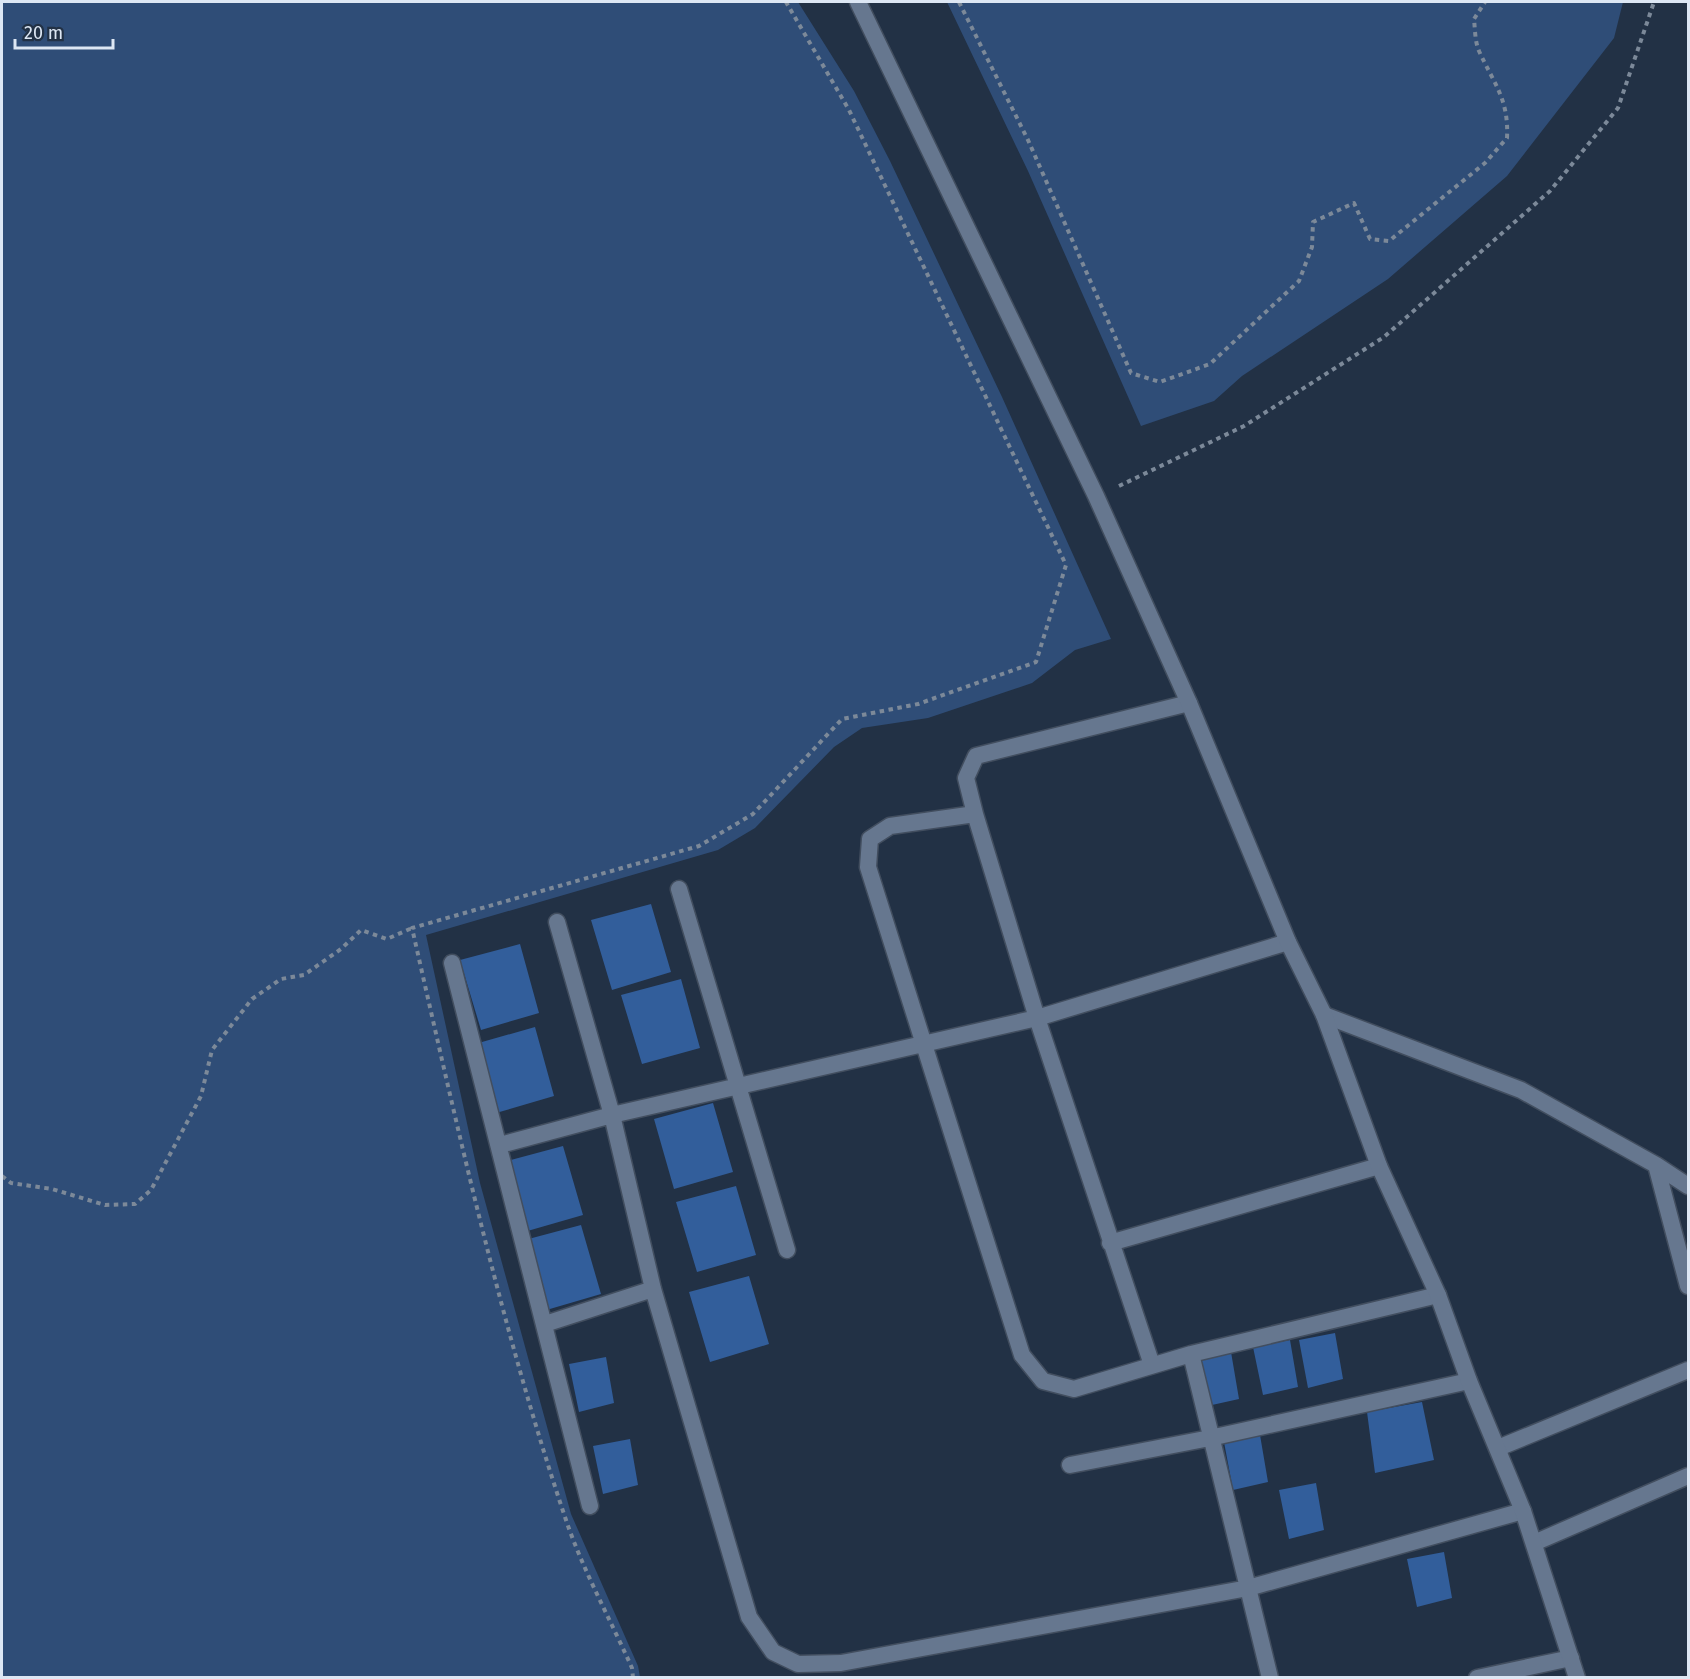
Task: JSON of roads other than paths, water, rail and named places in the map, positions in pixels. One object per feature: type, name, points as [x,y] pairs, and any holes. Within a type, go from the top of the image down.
[{"type":"street","points":[[858,2],[1096,496],[1189,703],[1288,942],[1324,1016],[1379,1166],[1438,1295],[1469,1381],[1523,1511],[1577,1677]]},
{"type":"street","points":[[1152,1365],[1037,1018],[966,778],[976,756],[1189,703]]},
{"type":"street","points":[[975,814],[890,826],[870,839],[868,867],[1022,1355],[1043,1381],[1074,1389],[1191,1354],[1438,1295]]},
{"type":"street","points":[[679,889],[787,1250]]},
{"type":"street","points":[[557,922],[612,1115],[653,1289],[749,1617],[773,1652],[798,1664],[841,1663],[1248,1588],[1523,1511]]},
{"type":"street","points":[[500,1145],[612,1115],[739,1088],[1037,1018],[1288,942]]},
{"type":"street","points":[[452,963],[590,1506]]},
{"type":"street","points":[[1324,1016],[1521,1090],[1656,1165],[1689,1186]]},
{"type":"street","points":[[1656,1165],[1689,1286]]},
{"type":"street","points":[[1110,1243],[1379,1166]]},
{"type":"street","points":[[545,1324],[653,1289]]},
{"type":"street","points":[[1191,1354],[1270,1677]]},
{"type":"street","points":[[1497,1448],[1689,1370]]},
{"type":"street","points":[[1070,1465],[1210,1438],[1469,1381]]},
{"type":"street","points":[[1534,1543],[1689,1476]]},
{"type":"street","points":[[1478,1677],[1571,1658]]}]
